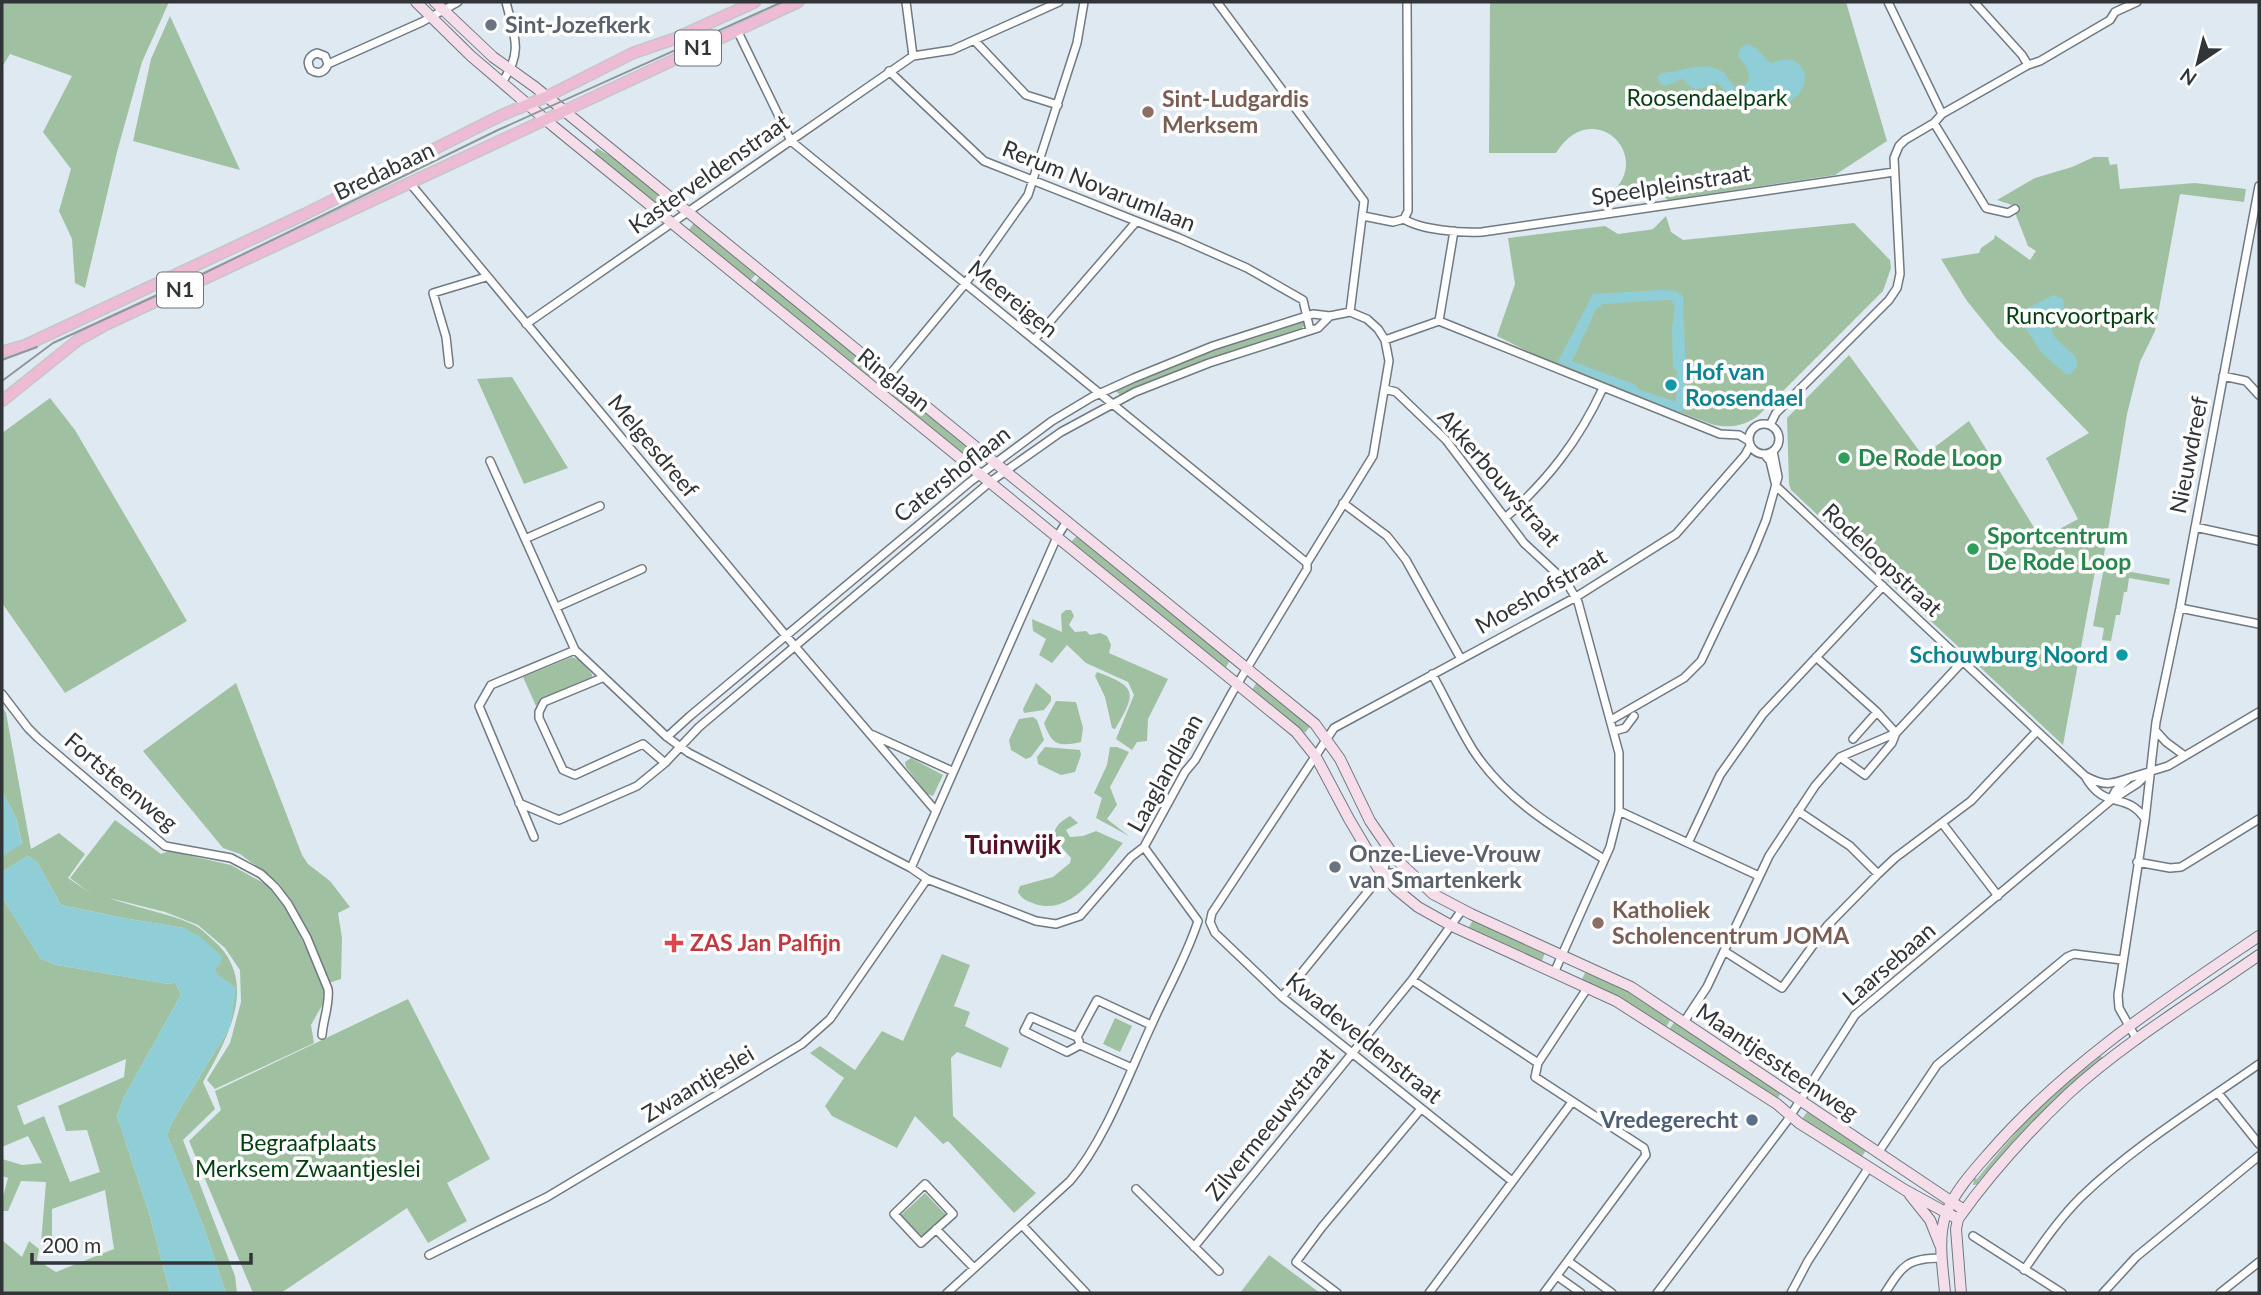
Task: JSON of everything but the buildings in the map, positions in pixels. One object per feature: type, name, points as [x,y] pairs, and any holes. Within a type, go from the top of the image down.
[{"type":"main road","name":"Bredabaan","points":[[2,352],[26,345],[305,214],[438,145],[546,97],[633,53],[684,35],[755,2]]},
{"type":"main road","name":"Bredabaan","points":[[2,401],[87,335],[798,2]]},
{"type":"street","name":"Ringlaan","points":[[415,2],[527,104],[671,224],[1237,684]]},
{"type":"street","name":"Ringlaan","points":[[435,2],[510,71],[536,87],[1247,668]]},
{"type":"street","points":[[328,64],[458,2]]},
{"type":"street","points":[[502,82],[510,71],[517,46],[506,2]]},
{"type":"street","points":[[906,2],[914,55],[952,50],[1047,5],[1059,2]]},
{"type":"street","points":[[877,390],[965,284],[1028,195],[1072,61],[1084,2]]},
{"type":"street","points":[[1217,2],[1364,201],[1350,312],[1373,323],[1385,340],[1439,321],[1720,434],[1739,435],[1770,461],[1776,486]]},
{"type":"street","points":[[1404,219],[1408,211],[1407,2]]},
{"type":"street","points":[[1888,2],[1942,114]]},
{"type":"street","points":[[1974,2],[2028,65]]},
{"type":"street","points":[[2114,2],[2115,12]]},
{"type":"street","points":[[1770,425],[1782,406],[1889,300],[1897,288],[1900,256],[1894,158],[1899,146],[1934,123],[1942,114],[2028,65],[2040,61],[2110,20],[2115,12],[2137,2]]},
{"type":"street","name":"Meereigen","points":[[737,30],[791,141],[1307,563]]},
{"type":"street","points":[[975,41],[1026,95],[1058,105]]},
{"type":"street","name":"Kasterveldenstraat","points":[[526,324],[914,55]]},
{"type":"street","name":"Rerum Novarumlaan","points":[[889,71],[984,161],[1247,268],[1303,300],[1307,315]]},
{"type":"street","points":[[1934,123],[1986,208],[2008,214],[2015,209]]},
{"type":"street","name":"Speelpleinstraat","points":[[1363,216],[1393,222],[1404,219],[1411,224],[1482,233],[1894,172]]},
{"type":"street","name":"Melgesdreef","points":[[409,182],[787,637],[935,810]]},
{"type":"street","name":"Nieuwdreef","points":[[2127,1026],[2119,1008],[2118,995],[2145,820],[2156,722],[2259,186]]},
{"type":"street","points":[[1034,340],[1136,222]]},
{"type":"street","points":[[1439,321],[1454,231]]},
{"type":"street","points":[[449,364],[446,337],[433,293],[486,277]]},
{"type":"street","name":"Catershoflaan","points":[[667,737],[979,474],[1052,421],[1099,394],[1213,346],[1307,315],[1330,316],[1350,312]]},
{"type":"street","points":[[1307,315],[1310,330]]},
{"type":"street","name":"Catershoflaan","points":[[519,803],[559,820],[637,786],[665,763],[699,726],[990,482],[1061,432],[1111,404],[1209,363],[1318,328],[1330,316]]},
{"type":"street","name":"Laaglandlaan","points":[[1198,921],[1144,847],[1185,772],[1195,760],[1237,684],[1307,569],[1307,563],[1373,456],[1389,361],[1385,340]]},
{"type":"street","points":[[2223,376],[2246,381],[2259,395]]},
{"type":"street","points":[[1505,518],[1534,493],[1560,463],[1589,418],[1603,388]]},
{"type":"street","name":"Akkerbouwstraat","points":[[1385,389],[1396,392],[1446,440],[1524,543],[1567,583],[1576,597],[1619,753],[1619,811],[1610,847],[1562,955]]},
{"type":"street","points":[[1611,720],[1684,678],[1700,661],[1760,537],[1776,486],[1778,477],[1773,451],[1779,439],[1778,433],[1770,425],[1757,425],[1750,432],[1750,444]]},
{"type":"street","points":[[1021,444],[1029,455]]},
{"type":"street","name":"Moeshofstraat","points":[[1327,739],[1334,729],[1576,597],[1676,534],[1745,455],[1750,444]]},
{"type":"street","points":[[1764,454],[1773,451]]},
{"type":"street","points":[[491,461],[575,650],[680,747],[928,879],[1036,921],[1056,924],[1080,916],[1130,857],[1144,847]]},
{"type":"street","name":"Rodeloopstraat","points":[[1776,486],[2085,776],[2100,795],[2110,801]]},
{"type":"street","points":[[1343,503],[1387,536],[1406,560],[1461,659]]},
{"type":"street","points":[[527,538],[600,506]]},
{"type":"street","points":[[911,868],[1057,537],[1067,521]]},
{"type":"street","points":[[2195,527],[2259,541]]},
{"type":"street","points":[[557,607],[642,569]]},
{"type":"street","points":[[1688,843],[1720,775],[1763,714],[1883,586]]},
{"type":"street","points":[[2180,608],[2259,624]]},
{"type":"street","points":[[534,837],[479,706],[491,685],[575,650]]},
{"type":"street","points":[[1816,657],[1877,712],[1896,733]]},
{"type":"street","points":[[1840,757],[1865,775],[1892,743],[1896,733],[1963,662]]},
{"type":"street","name":"Maantjessteenweg","points":[[1247,668],[1315,724],[1340,759],[1370,821],[1389,849],[1408,873],[1433,894],[1462,910],[1631,987],[1952,1202],[1961,1215]]},
{"type":"street","points":[[1433,674],[1473,751],[1502,785],[1529,811],[1604,859]]},
{"type":"street","points":[[603,678],[544,702],[539,712],[539,718],[563,770],[575,775],[643,744],[665,763]]},
{"type":"street","name":"Maantjessteenweg","points":[[1237,684],[1301,736],[1316,757],[1349,820],[1382,873],[1418,907],[1451,926],[1616,1001],[1905,1190],[1947,1212],[1961,1215]]},
{"type":"street","name":"Fortsteenweg","points":[[2,694],[38,738],[165,846],[241,862],[261,874],[275,887],[297,920],[328,989],[329,998],[322,1022],[322,1035]]},
{"type":"street","points":[[1853,739],[1877,712]]},
{"type":"street","name":"Laarsebaan","points":[[2110,801],[2116,790],[2129,778],[2168,766],[2259,712]]},
{"type":"street","points":[[1614,731],[1625,728],[1634,716]]},
{"type":"street","points":[[1724,951],[1782,988],[1827,926],[1878,874],[1971,801],[2037,731]]},
{"type":"street","points":[[2157,731],[2166,742],[2185,756]]},
{"type":"street","name":"Melgesdreef","points":[[869,733],[953,771]]},
{"type":"street","points":[[1684,1022],[1707,987],[1769,856],[1815,786],[1840,757],[1896,733]]},
{"type":"street","points":[[947,1293],[1081,1168],[1132,1068],[1198,921],[1210,922],[1212,913],[1327,739]]},
{"type":"street","name":"Laarsebaan","points":[[1657,1293],[1790,1116],[1855,1015],[2110,801],[2138,783],[2150,771]]},
{"type":"street","name":"Rodeloopstraat","points":[[2085,776],[2100,784]]},
{"type":"street","points":[[2100,784],[2116,783],[2129,778]]},
{"type":"street","points":[[2100,784],[2107,791],[2110,801],[2125,801],[2138,809],[2145,820]]},
{"type":"street","points":[[1619,811],[1759,876]]},
{"type":"street","points":[[1798,811],[1850,846],[1878,874]]},
{"type":"street","points":[[2137,862],[2170,868],[2181,867],[2259,819]]},
{"type":"street","points":[[1942,823],[1998,896]]},
{"type":"street","points":[[1282,997],[1382,873],[1389,849]]},
{"type":"street","points":[[1382,873],[1408,873]]},
{"type":"street","name":"Zwaantjeslei","points":[[429,1255],[547,1197],[810,1038],[835,1013],[928,879]]},
{"type":"street","points":[[1451,926],[1462,910]]},
{"type":"street","name":"Kwadeveldenstraat","points":[[1210,922],[1215,933],[1282,997],[1512,1181]]},
{"type":"street","name":"Zilvermeeuwstraat","points":[[1194,1247],[1412,981],[1451,926]]},
{"type":"street","points":[[1945,1293],[1942,1253],[1947,1212],[1979,1165],[2030,1109],[2067,1074],[2127,1026],[2259,936]]},
{"type":"street","points":[[1961,1293],[1956,1229],[1961,1215],[2014,1150],[2068,1094],[2137,1040],[2259,956],[2248,944]]},
{"type":"street","points":[[1878,1153],[1937,1065],[2067,957],[2074,954],[2122,960]]},
{"type":"street","points":[[1554,973],[1562,955]]},
{"type":"street","points":[[1412,981],[1538,1063]]},
{"type":"street","points":[[1544,1293],[1646,1155],[1644,1148],[1535,1077],[1538,1063],[1588,987]]},
{"type":"street","points":[[1132,1068],[1079,1041],[1031,1017],[1024,1031],[1067,1052],[1079,1041],[1097,1000],[1152,1025]]},
{"type":"street","points":[[2127,1026],[2137,1040]]},
{"type":"street","points":[[2024,1270],[2051,1230],[2080,1198],[2119,1164],[2259,1064]]},
{"type":"street","points":[[2218,1093],[2259,1144]]},
{"type":"street","points":[[1429,1293],[1572,1102]]},
{"type":"street","points":[[1337,1293],[1296,1262],[1420,1110]]},
{"type":"street","points":[[2103,1293],[2136,1257],[2259,1156]]},
{"type":"street","points":[[1791,1293],[1808,1261],[1869,1167]]},
{"type":"street","points":[[925,1184],[953,1214],[936,1229],[921,1243],[894,1214],[925,1184]]},
{"type":"street","points":[[1136,1189],[1219,1270]]},
{"type":"street","points":[[1905,1190],[1930,1220],[1942,1253]]},
{"type":"street","points":[[1022,1225],[1086,1293]]},
{"type":"street","points":[[936,1229],[974,1268]]},
{"type":"street","points":[[1973,1236],[2062,1293]]},
{"type":"street","points":[[1885,1293],[1908,1262],[1942,1253]]},
{"type":"street","points":[[1568,1261],[1612,1293]]},
{"type":"street","points":[[2220,1293],[2259,1262]]},
{"type":"street","points":[[1557,1276],[1581,1293]]},
{"type":"green space","points":[[2,2],[169,2],[142,62],[117,152],[85,288],[75,283],[72,239],[59,211],[71,169],[43,132],[72,76],[10,54],[2,67]]},
{"type":"green space","name":"Roosendaelpark","points":[[1490,2],[1846,2],[1887,141],[1835,175],[1668,200],[1654,191],[1640,188],[1610,194],[1622,179],[1626,163],[1623,149],[1614,138],[1601,130],[1586,130],[1571,137],[1556,153],[1489,153]]},
{"type":"green space","points":[[170,16],[240,170],[133,141],[151,59]]},
{"type":"green space","points":[[597,148],[622,163],[670,203],[664,212],[593,153]]},
{"type":"green space","name":"Runcvoortpark","points":[[2094,157],[2108,157],[2110,165],[2117,164],[2120,189],[2195,183],[2246,189],[2244,202],[2180,194],[2155,331],[2140,362],[2127,414],[2103,561],[2097,560],[2063,745],[1791,490],[1787,418],[1849,355],[1923,456],[1969,421],[2041,539],[2078,519],[2046,458],[2089,433],[1997,338],[1967,301],[1941,259],[1979,253],[1995,235],[2030,260],[2036,251],[2028,246],[2012,205],[1997,200],[2035,178]]},
{"type":"green space","points":[[1666,216],[1671,232],[1683,240],[1854,223],[1890,260],[1891,268],[1883,291],[1759,415],[1736,425],[1711,424],[1553,364],[1497,336],[1515,284],[1508,238],[1605,226],[1618,234],[1648,230],[1653,229]]},
{"type":"green space","points":[[694,223],[757,273],[750,281],[688,231]]},
{"type":"green space","points":[[760,276],[875,369],[869,377],[754,284]]},
{"type":"green space","points":[[1301,320],[1305,325],[1302,328],[1120,395],[1115,390],[1216,350]]},
{"type":"green space","points":[[512,377],[568,468],[524,484],[477,379]]},
{"type":"green space","points":[[897,389],[978,454],[970,461],[891,397]]},
{"type":"green space","points":[[50,398],[75,430],[187,621],[65,693],[2,603],[2,433]]},
{"type":"green space","points":[[1078,535],[1230,660],[1225,669],[1070,543]]},
{"type":"green space","points":[[2104,567],[2170,579],[2169,585],[2129,578],[2120,615],[2116,615],[2111,641],[2102,640],[2104,628],[2093,626]]},
{"type":"green space","points":[[1071,610],[1074,616],[1069,625],[1075,632],[1086,631],[1090,635],[1100,633],[1107,636],[1111,645],[1109,653],[1168,679],[1148,719],[1147,741],[1137,742],[1132,750],[1116,739],[1134,695],[1128,682],[1086,663],[1067,645],[1052,663],[1039,655],[1046,639],[1033,631],[1032,619],[1062,632],[1061,614]]},
{"type":"green space","points":[[572,657],[579,660],[592,677],[544,697],[536,706],[523,677]]},
{"type":"green space","points":[[1097,672],[1120,682],[1129,692],[1127,707],[1115,729],[1112,728],[1105,697],[1095,676]]},
{"type":"green space","points":[[1257,682],[1310,726],[1305,733],[1252,690]]},
{"type":"green space","points":[[236,683],[302,855],[308,864],[330,881],[350,907],[338,913],[342,938],[341,979],[329,983],[306,932],[279,883],[240,854],[223,848],[143,751]]},
{"type":"green space","points":[[1036,683],[1051,696],[1051,701],[1044,710],[1024,713],[1023,709]]},
{"type":"green space","points":[[1056,701],[1076,702],[1083,728],[1081,742],[1061,744],[1050,736],[1044,723]]},
{"type":"green space","points":[[2,707],[6,713],[31,849],[59,833],[85,854],[68,878],[90,893],[70,878],[115,820],[161,854],[169,851],[231,865],[267,885],[281,897],[325,987],[324,1002],[311,1025],[314,1043],[215,1089],[207,1080],[230,1043],[241,1002],[240,970],[225,948],[198,925],[165,912],[109,898],[182,920],[198,927],[213,940],[227,956],[235,973],[237,991],[230,1027],[235,988],[218,977],[214,967],[184,928],[61,905],[37,862],[28,856],[2,872],[2,856],[22,843],[16,818],[2,791]]},
{"type":"green space","points":[[1033,717],[1037,720],[1044,740],[1031,757],[1026,759],[1011,750],[1009,740],[1019,719]]},
{"type":"green space","points":[[1045,747],[1080,750],[1075,772],[1061,775],[1038,764],[1037,757]]},
{"type":"green space","points":[[1110,747],[1129,752],[1110,787],[1117,805],[1107,819],[1129,836],[1096,818],[1102,798],[1094,793],[1107,765]]},
{"type":"green space","points":[[911,758],[943,775],[933,796],[927,794],[906,767],[905,762]]},
{"type":"green space","points":[[1070,816],[1078,823],[1066,830],[1070,837],[1096,831],[1123,843],[1096,876],[1074,897],[1049,906],[1025,900],[1018,892],[1020,886],[1053,877],[1070,863],[1071,858],[1057,840],[1055,831],[1062,821]]},
{"type":"green space","points":[[2,897],[41,959],[57,965],[169,984],[175,982],[181,995],[124,1097],[117,1116],[150,1216],[170,1293],[2,1293],[2,1240],[22,1257],[29,1241],[39,1249],[37,1260],[56,1272],[114,1249],[105,1190],[52,1209],[52,1246],[41,1243],[46,1182],[21,1181],[8,1211],[2,1211],[8,1178],[2,1176],[2,1159],[22,1165],[42,1163],[28,1136],[2,1147]],"holes":[[[126,1059],[124,1077],[58,1106],[66,1131],[87,1130],[100,1172],[70,1182],[44,1116],[24,1125],[17,1106]]]},
{"type":"green space","points":[[1473,920],[1545,953],[1541,963],[1468,929]]},
{"type":"green space","points":[[942,954],[970,965],[954,1006],[970,1012],[965,1026],[1009,1048],[1001,1068],[957,1052],[951,1058],[953,1116],[1036,1193],[1014,1213],[948,1141],[943,1144],[915,1116],[897,1148],[832,1116],[825,1106],[844,1078],[810,1053],[820,1046],[855,1070],[882,1031],[903,1041]]},
{"type":"green space","points":[[1586,971],[1625,988],[1671,1019],[1666,1027],[1581,981]]},
{"type":"green space","name":"Begraafplaats Merksem Zwaantjeslei","points":[[408,999],[490,1159],[447,1183],[467,1221],[428,1243],[407,1208],[281,1293],[253,1293],[189,1141],[221,1110],[215,1091]]},
{"type":"green space","points":[[1115,1018],[1132,1026],[1120,1052],[1103,1044]]},
{"type":"green space","points":[[1675,1021],[1781,1093],[1777,1099],[1669,1030]]},
{"type":"green space","points":[[230,1027],[203,1082],[215,1109],[183,1140],[235,1276],[237,1293],[226,1293],[203,1225],[167,1135],[172,1122]]},
{"type":"green space","points":[[2098,1052],[2104,1060],[2058,1100],[2055,1098],[1979,1181],[1981,1184],[1973,1185],[1974,1178],[1977,1179],[2017,1131],[2063,1086],[2096,1060],[2095,1055]]},
{"type":"green space","points":[[1807,1112],[1866,1150],[1861,1158],[1802,1119]]},
{"type":"green space","points":[[925,1193],[947,1216],[923,1238],[901,1215]]},
{"type":"green space","points":[[1269,1255],[1320,1293],[1240,1293]]},
{"type":"water","points":[[1747,44],[1756,48],[1770,63],[1792,60],[1798,63],[1805,80],[1801,91],[1786,101],[1757,98],[1735,102],[1718,83],[1698,89],[1682,79],[1665,86],[1660,84],[1658,77],[1661,73],[1708,67],[1723,72],[1738,89],[1744,86],[1749,78],[1745,65],[1738,56],[1741,47]]},
{"type":"water","points":[[1662,290],[1676,291],[1683,296],[1686,383],[1683,411],[1677,412],[1559,363],[1593,294]],"holes":[[[1671,300],[1675,306],[1672,329],[1673,368],[1677,371],[1676,402],[1572,361],[1596,309],[1603,304]]]},
{"type":"water","points":[[2054,295],[2063,299],[2064,307],[2053,320],[2052,332],[2076,357],[2077,366],[2070,375],[2042,353],[2020,320],[2026,309]]},
{"type":"water","points":[[2,791],[16,818],[22,844],[2,856]]},
{"type":"water","points":[[28,856],[37,862],[61,905],[184,928],[201,937],[222,957],[215,970],[236,990],[230,1027],[172,1122],[167,1135],[203,1225],[226,1293],[170,1293],[150,1216],[117,1116],[124,1097],[181,995],[175,982],[169,984],[57,965],[41,959],[2,897],[2,872]]},
{"type":"tram line","points":[[2,381],[53,343],[186,282],[498,130],[782,2]]},
{"type":"tram line","points":[[2,360],[37,347]]},
{"type":"place","name":"Sint-Jozefkerk","points":[[491,25]]},
{"type":"place","name":"Sint-Ludgardis Merksem","points":[[1148,112]]},
{"type":"place","name":"Hof van Roosendael","points":[[1671,385]]},
{"type":"place","name":"De Rode Loop","points":[[1844,458]]},
{"type":"place","name":"Sportcentrum De Rode Loop","points":[[1973,549]]},
{"type":"place","name":"Schouwburg Noord","points":[[2122,655]]},
{"type":"place","name":"Onze-Lieve-Vrouw van Smartenkerk","points":[[1335,867]]},
{"type":"place","name":"Katholiek Scholencentrum JOMA","points":[[1598,923]]},
{"type":"place","name":"ZAS Jan Palfijn","points":[[674,943]]},
{"type":"place","name":"Vredegerecht","points":[[1752,1120]]},
{"type":"district","name":"Tuinwijk","points":[[1013,845]]}]
